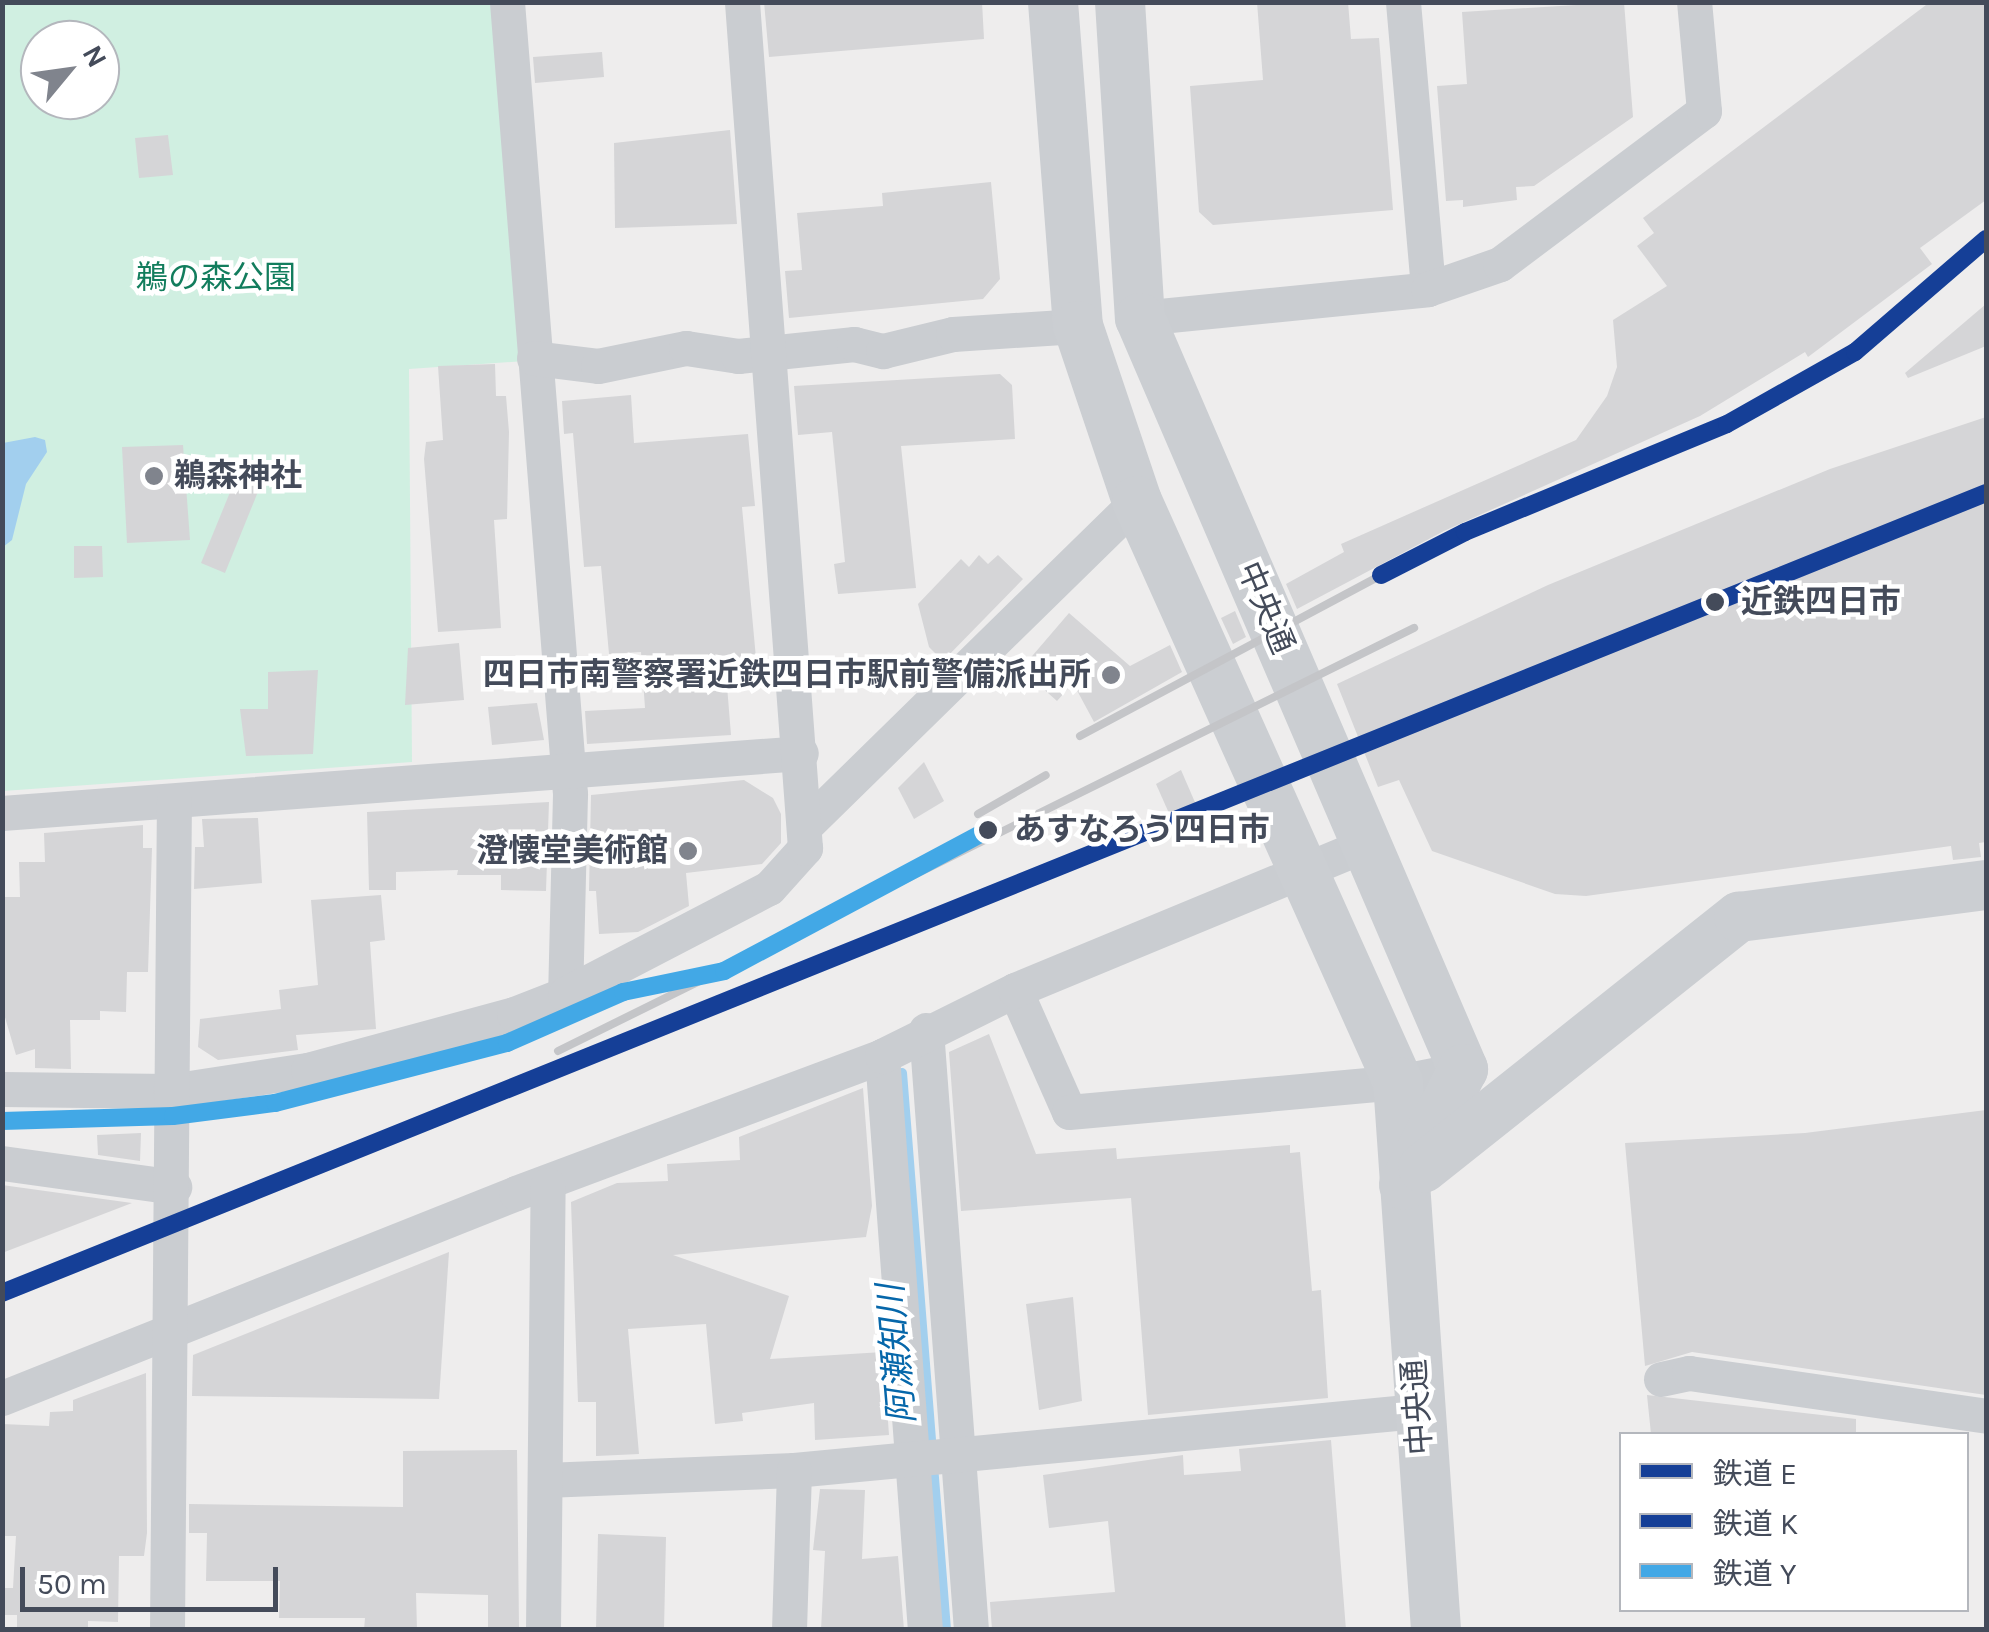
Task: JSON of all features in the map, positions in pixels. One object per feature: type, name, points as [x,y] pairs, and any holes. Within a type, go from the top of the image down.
[{"type":"street","points":[[507,2],[567,771],[564,994]]},
{"type":"street","points":[[2,1089],[170,1091],[308,1070],[564,994],[769,888],[805,848],[808,824],[742,2]]},
{"type":"street","name":"中央通","points":[[1053,2],[1078,326],[1137,501],[1300,873],[1398,1082],[1417,1410],[1436,1630]]},
{"type":"street","name":"中央通","points":[[1120,2],[1140,318],[1463,1069]]},
{"type":"street","points":[[1402,2],[1428,289]]},
{"type":"street","points":[[534,358],[608,366],[668,349],[738,356],[770,349],[854,344],[883,351],[953,334],[1078,326],[1428,289],[1500,264],[1704,111],[1694,2]]},
{"type":"street","points":[[808,824],[1137,501]]},
{"type":"street","points":[[2,812],[801,753]]},
{"type":"street","points":[[167,1630],[174,1186],[170,1091],[174,801]]},
{"type":"street","points":[[2,1398],[882,1056],[926,1030],[1015,990],[1367,844]]},
{"type":"street","points":[[1404,1184],[1739,917],[1986,884]]},
{"type":"street","points":[[1015,990],[1070,1112],[1398,1082],[1463,1069]]},
{"type":"street","points":[[925,1630],[935,1454],[926,1030]]},
{"type":"street","points":[[882,1056],[935,1454],[971,1630]]},
{"type":"street","points":[[1404,1184],[1463,1069]]},
{"type":"street","points":[[2,1163],[174,1186]]},
{"type":"street","points":[[544,1630],[548,1185]]},
{"type":"street","points":[[1661,1379],[1689,1373],[1986,1416]]},
{"type":"street","points":[[545,1480],[794,1470],[1417,1410]]},
{"type":"street","points":[[788,1630],[794,1470]]},
{"type":"green space","name":"鵜の森公園","points":[[3,3],[497,3],[525,361],[409,369],[412,762],[3,791]]},
{"type":"water","points":[[35,437],[45,440],[47,452],[26,484],[12,540],[3,547],[3,443]]},
{"type":"building","points":[[764,2],[982,2],[984,39],[769,57]]},
{"type":"building","points":[[1257,2],[1348,2],[1351,39],[1379,38],[1393,210],[1213,225],[1199,212],[1190,86],[1263,80]]},
{"type":"building","points":[[1624,2],[1633,117],[1534,186],[1516,187],[1517,200],[1463,207],[1463,200],[1446,201],[1437,86],[1467,84],[1462,12]]},
{"type":"building","points":[[1930,2],[1986,2],[1986,200],[1920,248],[1932,264],[1808,357],[1805,352],[1700,416],[1444,531],[1297,609],[1286,584],[1344,552],[1341,544],[1576,440],[1607,396],[1617,367],[1613,320],[1667,286],[1637,246],[1654,233],[1643,218]]},
{"type":"building","points":[[602,52],[604,77],[535,83],[533,57]]},
{"type":"building","points":[[730,130],[737,224],[615,228],[614,143]]},
{"type":"building","points":[[168,135],[173,175],[139,178],[135,138]]},
{"type":"building","points":[[991,182],[1000,279],[983,299],[789,318],[785,271],[802,270],[797,213],[883,206],[882,193]]},
{"type":"building","points":[[1986,304],[1986,346],[1908,378],[1905,373]]},
{"type":"building","points":[[495,364],[496,396],[506,396],[509,432],[507,519],[494,520],[501,628],[438,632],[424,459],[426,442],[443,440],[438,366]]},
{"type":"building","points":[[1000,374],[1012,385],[1015,439],[901,446],[916,588],[838,594],[834,564],[845,562],[832,432],[798,435],[794,386]]},
{"type":"building","points":[[631,395],[634,443],[748,434],[755,506],[742,507],[756,658],[725,661],[731,735],[587,744],[585,711],[645,708],[641,652],[609,654],[601,566],[584,567],[573,433],[564,434],[562,401]]},
{"type":"building","points":[[1986,417],[1986,842],[1979,843],[1981,857],[1953,860],[1951,846],[1586,896],[1555,894],[1432,851],[1399,780],[1378,787],[1337,684],[1548,585],[1830,469]]},
{"type":"building","name":"鵜森神社","points":[[183,445],[190,540],[127,543],[122,447]]},
{"type":"building","points":[[242,463],[266,472],[225,573],[201,563]]},
{"type":"building","points":[[74,546],[102,546],[103,577],[74,578]]},
{"type":"building","points":[[979,555],[988,564],[998,555],[1023,579],[943,661],[929,647],[918,604],[961,559],[969,567]]},
{"type":"building","points":[[1235,611],[1246,637],[1233,644],[1221,618]]},
{"type":"building","points":[[1069,613],[1130,666],[1170,645],[1182,672],[1094,722],[1073,683],[1057,701],[1021,669]]},
{"type":"building","points":[[459,643],[464,700],[405,705],[408,648]]},
{"type":"building","points":[[318,670],[313,754],[246,756],[240,709],[268,709],[268,672]]},
{"type":"building","points":[[537,703],[544,740],[492,745],[488,707]]},
{"type":"building","points":[[924,762],[944,801],[914,819],[898,788]]},
{"type":"building","points":[[1181,770],[1207,830],[1180,838],[1156,784]]},
{"type":"building","points":[[744,780],[773,798],[781,814],[781,843],[762,864],[686,873],[689,906],[638,932],[599,934],[596,891],[589,891],[591,795]]},
{"type":"building","points":[[549,802],[546,891],[501,890],[501,875],[457,875],[458,870],[396,872],[396,890],[369,890],[367,812]]},
{"type":"building","points":[[258,818],[262,883],[194,889],[195,847],[204,847],[202,819]]},
{"type":"building","points":[[143,825],[143,848],[152,848],[148,972],[127,972],[126,1012],[100,1011],[100,1020],[70,1020],[71,1069],[35,1068],[35,1049],[16,1055],[2,1007],[2,897],[20,897],[19,862],[45,862],[44,833]]},
{"type":"building","points":[[381,895],[385,940],[370,942],[376,1029],[296,1035],[298,1050],[218,1060],[198,1047],[200,1019],[281,1009],[279,990],[318,985],[311,900]]},
{"type":"building","points":[[989,1034],[1036,1154],[1116,1148],[1117,1159],[1290,1145],[1290,1153],[1300,1152],[1312,1291],[1321,1290],[1328,1398],[1148,1415],[1131,1198],[961,1211],[949,1052]]},
{"type":"building","points":[[863,1088],[872,1206],[866,1237],[673,1255],[789,1296],[770,1359],[883,1352],[889,1435],[815,1440],[814,1403],[742,1413],[743,1421],[715,1424],[706,1324],[628,1329],[639,1454],[596,1456],[596,1402],[578,1402],[571,1202],[617,1183],[668,1181],[667,1164],[740,1160],[739,1137]]},
{"type":"building","points":[[1986,1110],[1986,1395],[1692,1352],[1645,1366],[1625,1143],[1805,1133]]},
{"type":"building","points":[[141,1133],[140,1161],[98,1155],[97,1135]]},
{"type":"building","points":[[2,1185],[132,1203],[2,1253]]},
{"type":"building","points":[[449,1252],[439,1399],[192,1396],[193,1355]]},
{"type":"building","points":[[1073,1297],[1082,1401],[1039,1410],[1026,1304]]},
{"type":"building","points":[[146,1373],[147,1533],[144,1556],[119,1556],[118,1622],[88,1621],[88,1630],[17,1630],[17,1615],[2,1615],[2,1588],[13,1588],[16,1536],[2,1536],[2,1424],[49,1426],[50,1412],[73,1411],[73,1400]]},
{"type":"building","points":[[1647,1395],[1856,1419],[1856,1432],[1651,1432]]},
{"type":"building","points":[[1331,1440],[1346,1630],[992,1630],[990,1602],[1115,1592],[1108,1521],[1049,1528],[1043,1475],[1183,1455],[1184,1475],[1241,1471],[1239,1449]]},
{"type":"building","points":[[517,1450],[519,1628],[488,1627],[488,1595],[416,1593],[417,1630],[364,1630],[365,1618],[279,1618],[280,1581],[206,1581],[207,1533],[189,1533],[189,1504],[403,1507],[403,1451]]},
{"type":"building","points":[[820,1489],[865,1490],[862,1559],[898,1556],[904,1630],[821,1630],[825,1551],[813,1550]]},
{"type":"building","points":[[598,1534],[666,1537],[664,1630],[596,1630]]},
{"type":"waterway","name":"阿瀬知川","points":[[902,1073],[946,1630]]},
{"type":"railway","points":[[1080,736],[1381,575]]},
{"type":"railway","points":[[558,1051],[1414,628]]},
{"type":"railway","points":[[978,814],[1046,775]]},
{"type":"rail line","name":"K","points":[[1381,575],[1465,532],[1727,424],[1855,352],[1986,239]]},
{"type":"rail line","name":"E","points":[[2,1293],[1986,493]]},
{"type":"rail line","name":"Y","points":[[2,1121],[173,1116],[275,1103],[507,1043],[623,992],[724,971],[988,830]]},
{"type":"place","name":"鵜森神社","points":[[154,476]]},
{"type":"place","name":"近鉄四日市","points":[[1715,602]]},
{"type":"place","name":"四日市南警察署近鉄四日市駅前警備派出所","points":[[1111,675]]},
{"type":"place","name":"あすなろう四日市","points":[[988,830]]},
{"type":"place","name":"澄懐堂美術館","points":[[688,851]]}]
